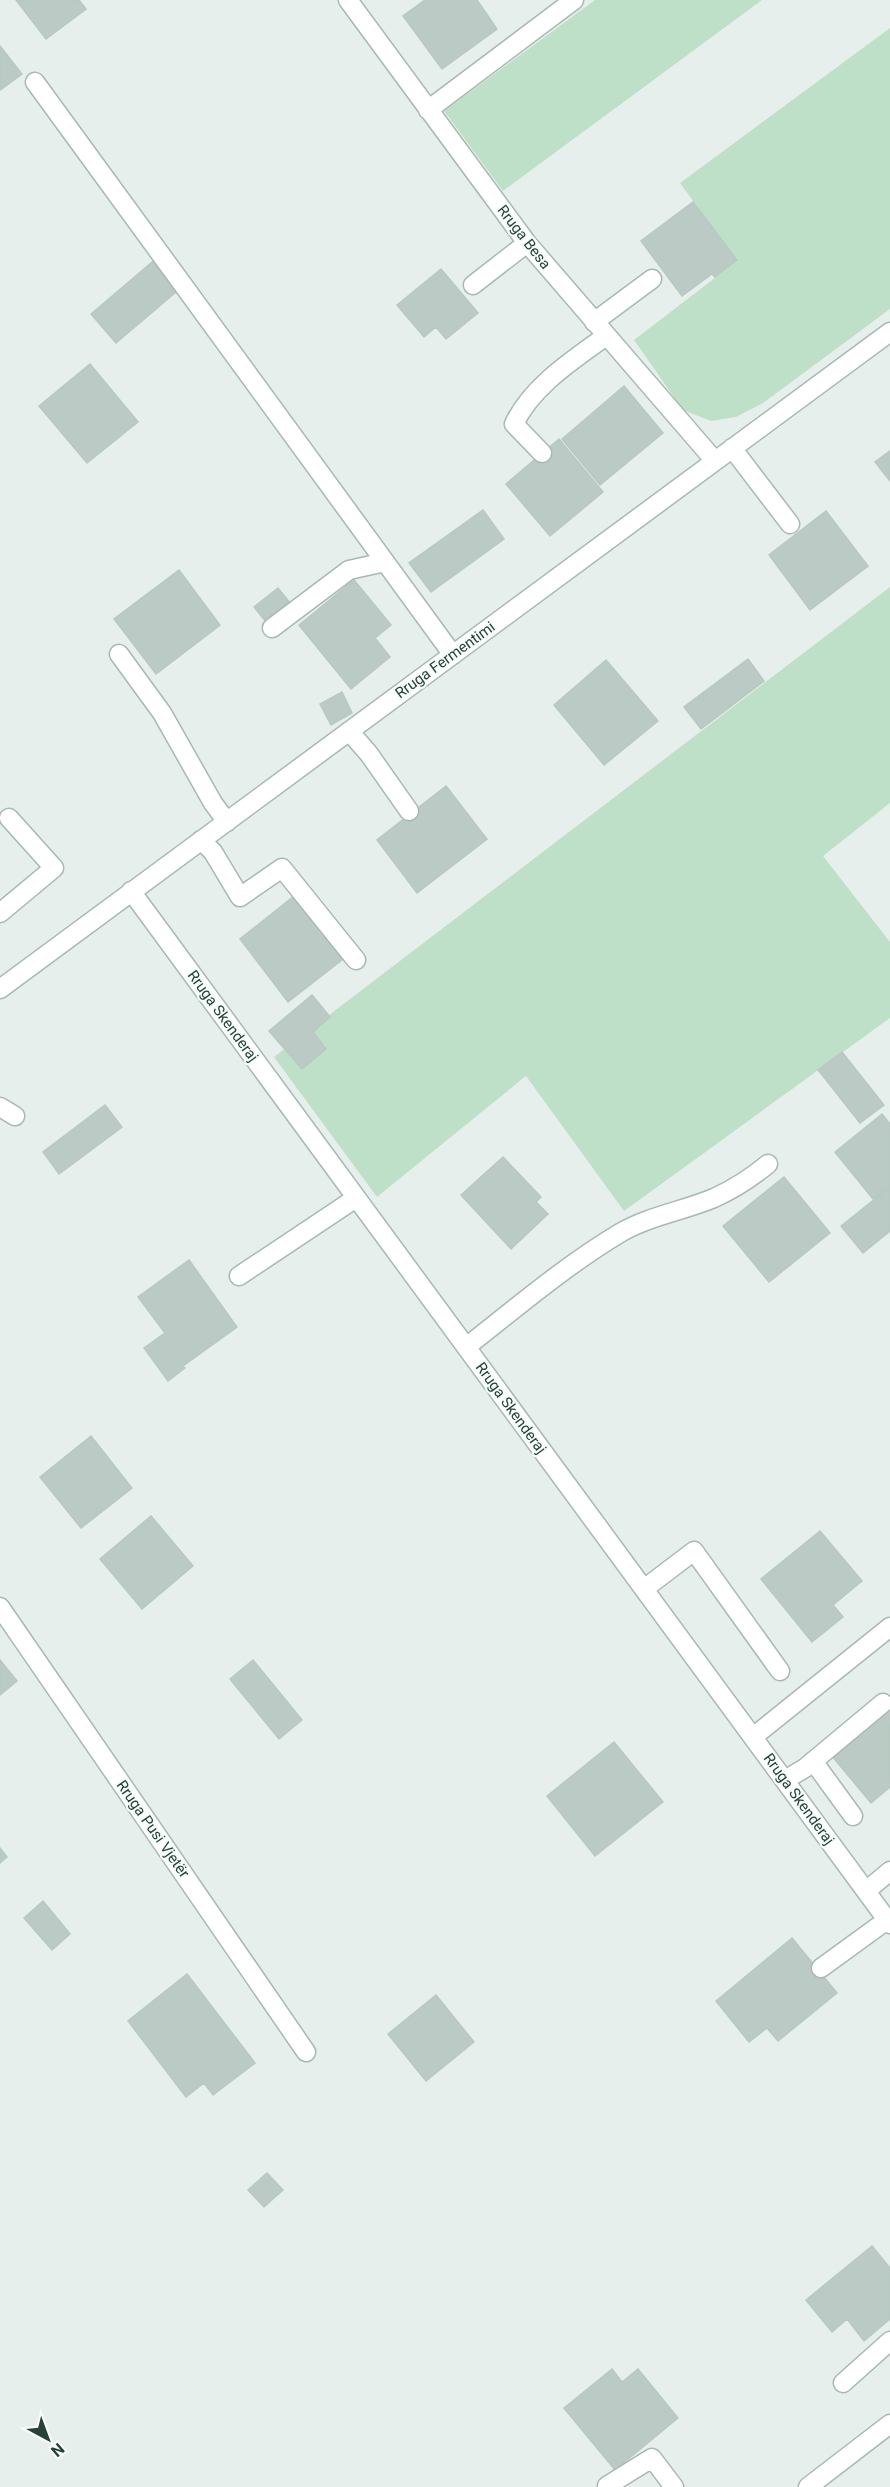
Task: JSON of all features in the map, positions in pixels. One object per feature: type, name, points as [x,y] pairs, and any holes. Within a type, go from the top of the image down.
[{"type":"street","name":"Rruga Besa","points":[[348,0],[527,243],[715,461]]},
{"type":"street","points":[[428,110],[574,0]]},
{"type":"street","points":[[35,82],[453,655]]},
{"type":"street","points":[[473,285],[527,243]]},
{"type":"street","points":[[594,322],[652,279]]},
{"type":"street","points":[[542,453],[514,424],[522,408],[557,374],[606,336]]},
{"type":"street","name":"Rruga Fermentimi","points":[[0,988],[732,448],[888,338]]},
{"type":"street","points":[[732,448],[790,524]]},
{"type":"street","points":[[272,628],[349,570],[385,562]]},
{"type":"street","points":[[119,654],[162,713],[213,803],[227,822]]},
{"type":"street","points":[[349,731],[369,754],[409,811]]},
{"type":"street","points":[[0,913],[54,868],[9,818]]},
{"type":"street","points":[[201,840],[213,852],[240,897],[282,868],[356,960]]},
{"type":"street","name":"Rruga Skenderaj","points":[[131,891],[889,1922]]},
{"type":"street","points":[[466,1347],[560,1274],[621,1232],[669,1212],[712,1198],[744,1183],[768,1164]]},
{"type":"street","points":[[239,1276],[356,1198]]},
{"type":"street","points":[[644,1589],[694,1551],[780,1671]]},
{"type":"street","name":"Rruga Pusi Vjetër","points":[[0,1607],[306,2052]]},
{"type":"street","points":[[753,1737],[890,1627]]},
{"type":"street","points":[[785,1780],[813,1761],[883,1703]]},
{"type":"street","points":[[813,1761],[853,1816]]},
{"type":"street","points":[[866,1891],[890,1871]]},
{"type":"street","points":[[821,1968],[889,1922]]},
{"type":"street","points":[[843,2383],[890,2341]]},
{"type":"street","points":[[808,2487],[830,2481],[890,2424]]},
{"type":"street","points":[[607,2486],[652,2458],[674,2487]]},
{"type":"green space","points":[[595,0],[762,0],[503,191],[444,111]]},
{"type":"green space","points":[[890,28],[890,309],[763,403],[736,417],[711,421],[683,410],[634,340],[737,261],[680,183]]},
{"type":"green space","points":[[890,587],[890,803],[823,856],[890,942],[890,1018],[624,1211],[526,1076],[377,1197],[274,1057]]},
{"type":"building","points":[[16,0],[79,0],[86,9],[46,39]]},
{"type":"building","points":[[425,0],[477,0],[497,29],[442,69],[403,16]]},
{"type":"building","points":[[0,46],[22,74],[0,90]]},
{"type":"building","points":[[693,202],[737,260],[715,277],[712,274],[682,296],[641,241]]},
{"type":"building","points":[[158,257],[182,287],[116,343],[91,314]]},
{"type":"building","points":[[441,269],[478,313],[446,339],[436,327],[424,337],[397,305]]},
{"type":"building","points":[[90,364],[138,422],[87,463],[39,406]]},
{"type":"building","points":[[624,386],[663,433],[600,485],[562,439]]},
{"type":"building","points":[[559,439],[603,492],[550,536],[506,484]]},
{"type":"building","points":[[890,451],[890,481],[875,462]]},
{"type":"building","points":[[483,510],[504,539],[431,592],[409,563]]},
{"type":"building","points":[[826,511],[868,566],[810,610],[769,555]]},
{"type":"building","points":[[179,570],[220,625],[156,674],[114,619]]},
{"type":"building","points":[[354,580],[391,625],[375,638],[390,657],[351,689],[299,625]]},
{"type":"building","points":[[278,588],[295,609],[271,628],[254,607]]},
{"type":"building","points":[[748,659],[764,681],[701,729],[684,707]]},
{"type":"building","points":[[606,660],[658,721],[604,765],[554,705]]},
{"type":"building","points":[[342,692],[352,713],[331,725],[320,704]]},
{"type":"building","points":[[446,786],[487,839],[417,893],[377,840]]},
{"type":"building","points":[[294,896],[343,959],[288,1002],[240,939]]},
{"type":"building","points":[[312,995],[330,1017],[313,1032],[326,1049],[302,1069],[269,1031]]},
{"type":"building","points":[[842,1052],[884,1105],[860,1123],[818,1070]]},
{"type":"building","points":[[105,1105],[122,1127],[59,1174],[43,1152]]},
{"type":"building","points":[[882,1114],[890,1124],[890,1186],[873,1199],[835,1152]]},
{"type":"building","points":[[503,1157],[541,1197],[536,1202],[548,1214],[511,1249],[461,1195]]},
{"type":"building","points":[[784,1177],[830,1233],[769,1282],[723,1226]]},
{"type":"building","points":[[890,1187],[890,1231],[863,1253],[841,1226]]},
{"type":"building","points":[[189,1260],[237,1327],[183,1366],[185,1368],[168,1381],[144,1348],[165,1333],[138,1297]]},
{"type":"building","points":[[91,1436],[132,1488],[81,1528],[40,1477]]},
{"type":"building","points":[[151,1516],[193,1566],[142,1609],[100,1559]]},
{"type":"building","points":[[820,1531],[862,1581],[833,1605],[843,1617],[812,1642],[761,1579]]},
{"type":"building","points":[[0,1660],[17,1681],[0,1695]]},
{"type":"building","points":[[253,1660],[302,1720],[279,1739],[230,1679]]},
{"type":"building","points":[[889,1709],[890,1787],[871,1803],[832,1756]]},
{"type":"building","points":[[614,1742],[663,1802],[595,1856],[547,1796]]},
{"type":"building","points":[[0,1848],[7,1857],[0,1863]]},
{"type":"building","points":[[43,1901],[70,1934],[52,1950],[24,1918]]},
{"type":"building","points":[[792,1938],[837,1993],[778,2041],[767,2028],[749,2042],[716,2001]]},
{"type":"building","points":[[187,1974],[255,2063],[213,2095],[204,2083],[186,2097],[128,2021]]},
{"type":"building","points":[[436,1995],[474,2042],[426,2081],[388,2034]]},
{"type":"building","points":[[267,2173],[283,2190],[264,2207],[248,2190]]},
{"type":"building","points":[[872,2246],[890,2268],[890,2319],[864,2341],[847,2319],[832,2332],[806,2300]]},
{"type":"building","points":[[612,2369],[622,2382],[638,2369],[678,2418],[615,2470],[564,2408]]}]
